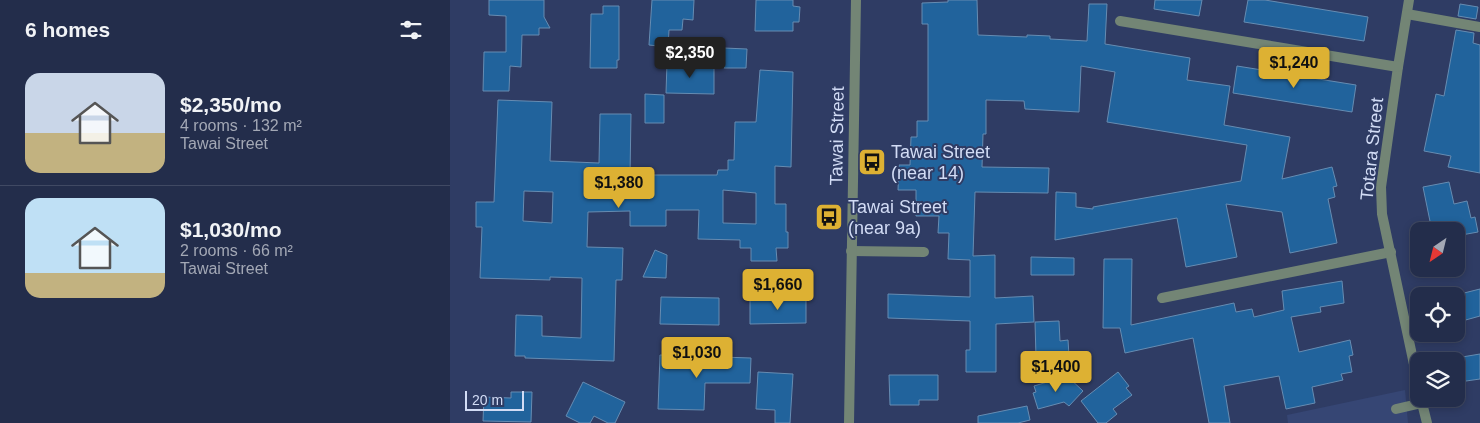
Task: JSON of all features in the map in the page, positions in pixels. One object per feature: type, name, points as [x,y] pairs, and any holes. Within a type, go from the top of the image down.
[{"type":"street","name":"Tawai Street","points":[[849,423],[856,0]]},
{"type":"street","name":"Totara Street","points":[[1409,0],[1381,187],[1382,214],[1412,352]]},
{"type":"street","points":[[1407,14],[1480,27]]},
{"type":"street","points":[[1120,21],[1398,67]]},
{"type":"street","points":[[851,251],[924,252]]},
{"type":"street","points":[[1162,298],[1391,252]]},
{"type":"street","points":[[1396,409],[1410,405]]},
{"type":"street","points":[[1422,407],[1426,423]]},
{"type":"shaded area","points":[[1405,390],[1408,423],[1288,423],[1287,415]]},
{"type":"building","points":[[489,0],[544,0],[544,17],[550,28],[539,28],[539,35],[522,35],[521,67],[510,66],[509,91],[483,91],[484,52],[506,52],[506,16],[489,15]]},
{"type":"building","points":[[652,0],[694,0],[693,20],[683,19],[682,30],[669,30],[668,47],[649,45]]},
{"type":"building","points":[[756,0],[793,0],[793,6],[800,7],[799,22],[793,22],[793,31],[755,31]]},
{"type":"building","points":[[948,0],[977,0],[978,35],[1050,36],[1050,39],[1087,41],[1089,4],[1107,4],[1105,44],[1190,58],[1187,80],[1230,86],[1224,125],[1290,137],[1282,179],[1332,167],[1337,186],[1333,187],[1335,197],[1328,199],[1337,243],[1290,253],[1282,212],[1226,204],[1237,257],[1186,267],[1177,218],[1055,240],[1056,192],[1076,193],[1076,207],[1093,209],[1093,207],[1241,181],[1247,145],[1107,122],[1115,72],[1081,66],[1079,112],[1025,109],[1024,101],[986,100],[986,134],[983,134],[982,167],[1049,168],[1048,193],[975,192],[973,256],[995,255],[995,298],[1033,296],[1034,322],[996,324],[996,372],[966,372],[966,350],[970,350],[970,321],[888,318],[888,294],[970,297],[970,260],[948,259],[949,233],[938,233],[939,216],[916,216],[916,190],[898,190],[899,165],[910,165],[911,137],[917,137],[917,121],[928,121],[928,24],[922,24],[922,3],[948,2]]},
{"type":"building","points":[[1155,0],[1202,0],[1199,16],[1154,9]]},
{"type":"building","points":[[1248,0],[1265,0],[1368,17],[1364,41],[1244,22]]},
{"type":"building","points":[[1460,4],[1478,7],[1476,19],[1458,16]]},
{"type":"building","points":[[603,6],[619,6],[619,60],[617,60],[617,68],[590,68],[591,14],[603,14]]},
{"type":"building","points":[[1456,30],[1474,33],[1473,43],[1480,45],[1480,173],[1448,167],[1451,156],[1424,151],[1436,94],[1444,96]]},
{"type":"building","points":[[724,48],[747,49],[746,68],[724,68]]},
{"type":"building","points":[[667,63],[714,64],[714,94],[666,93]]},
{"type":"building","points":[[1237,66],[1356,85],[1352,112],[1233,93]]},
{"type":"building","points":[[760,70],[793,72],[791,167],[775,166],[775,204],[786,204],[786,232],[788,232],[788,248],[776,248],[777,261],[751,261],[751,248],[740,248],[740,240],[698,239],[699,210],[666,210],[666,226],[630,226],[630,211],[588,212],[587,247],[623,248],[622,280],[616,280],[614,361],[515,356],[516,315],[542,316],[542,336],[581,338],[582,278],[550,277],[550,280],[480,278],[482,227],[476,227],[476,202],[494,202],[498,100],[552,102],[550,161],[599,163],[600,114],[631,114],[630,175],[717,175],[718,170],[728,170],[728,160],[734,160],[735,122],[756,122]],"holes":[[[723,190],[756,193],[756,224],[723,223]],[[524,191],[553,192],[552,223],[523,221]]]},
{"type":"building","points":[[645,94],[664,95],[664,123],[645,123]]},
{"type":"building","points":[[1449,182],[1454,204],[1467,201],[1471,218],[1475,217],[1478,232],[1465,234],[1465,222],[1430,222],[1423,187]]},
{"type":"building","points":[[655,250],[667,255],[666,278],[643,277]]},
{"type":"building","points":[[1031,257],[1074,258],[1074,275],[1031,275]]},
{"type":"building","points":[[1104,259],[1132,259],[1131,325],[1234,303],[1236,312],[1252,309],[1254,317],[1284,310],[1282,291],[1342,281],[1344,303],[1320,307],[1321,312],[1291,317],[1299,352],[1350,340],[1353,355],[1349,356],[1352,372],[1341,374],[1343,380],[1312,387],[1315,403],[1286,409],[1279,376],[1224,386],[1230,423],[1209,423],[1193,338],[1125,353],[1120,328],[1103,328]]},
{"type":"building","points":[[1480,289],[1480,316],[1465,320],[1465,293]]},
{"type":"building","points":[[661,297],[719,298],[719,325],[660,324]]},
{"type":"building","points":[[806,298],[806,323],[750,324],[750,299]]},
{"type":"building","points":[[1059,321],[1060,341],[1068,340],[1069,356],[1036,357],[1035,322]]},
{"type":"building","points":[[1480,354],[1480,379],[1465,381],[1465,356]]},
{"type":"building","points":[[660,355],[751,358],[750,383],[705,383],[704,410],[658,409]]},
{"type":"building","points":[[758,372],[793,374],[790,423],[775,423],[775,410],[756,409]]},
{"type":"building","points":[[1118,372],[1129,386],[1126,388],[1132,395],[1113,409],[1117,414],[1106,423],[1098,423],[1081,401]]},
{"type":"building","points":[[889,375],[938,375],[938,400],[919,400],[919,405],[890,405]]},
{"type":"building","points":[[1067,376],[1083,391],[1069,406],[1064,402],[1038,409],[1033,393],[1036,392],[1034,386]]},
{"type":"building","points":[[583,382],[625,402],[615,423],[608,423],[594,416],[590,423],[580,423],[566,416]]},
{"type":"building","points":[[511,392],[532,392],[531,422],[483,421],[484,397],[511,398]]},
{"type":"building","points":[[1027,406],[1030,420],[1018,423],[978,423],[978,416]]},
{"type":"place","name":"Tawai Street (near 14)","points":[[872,162]]},
{"type":"place","name":"Tawai Street (near 9a)","points":[[829,217]]}]
